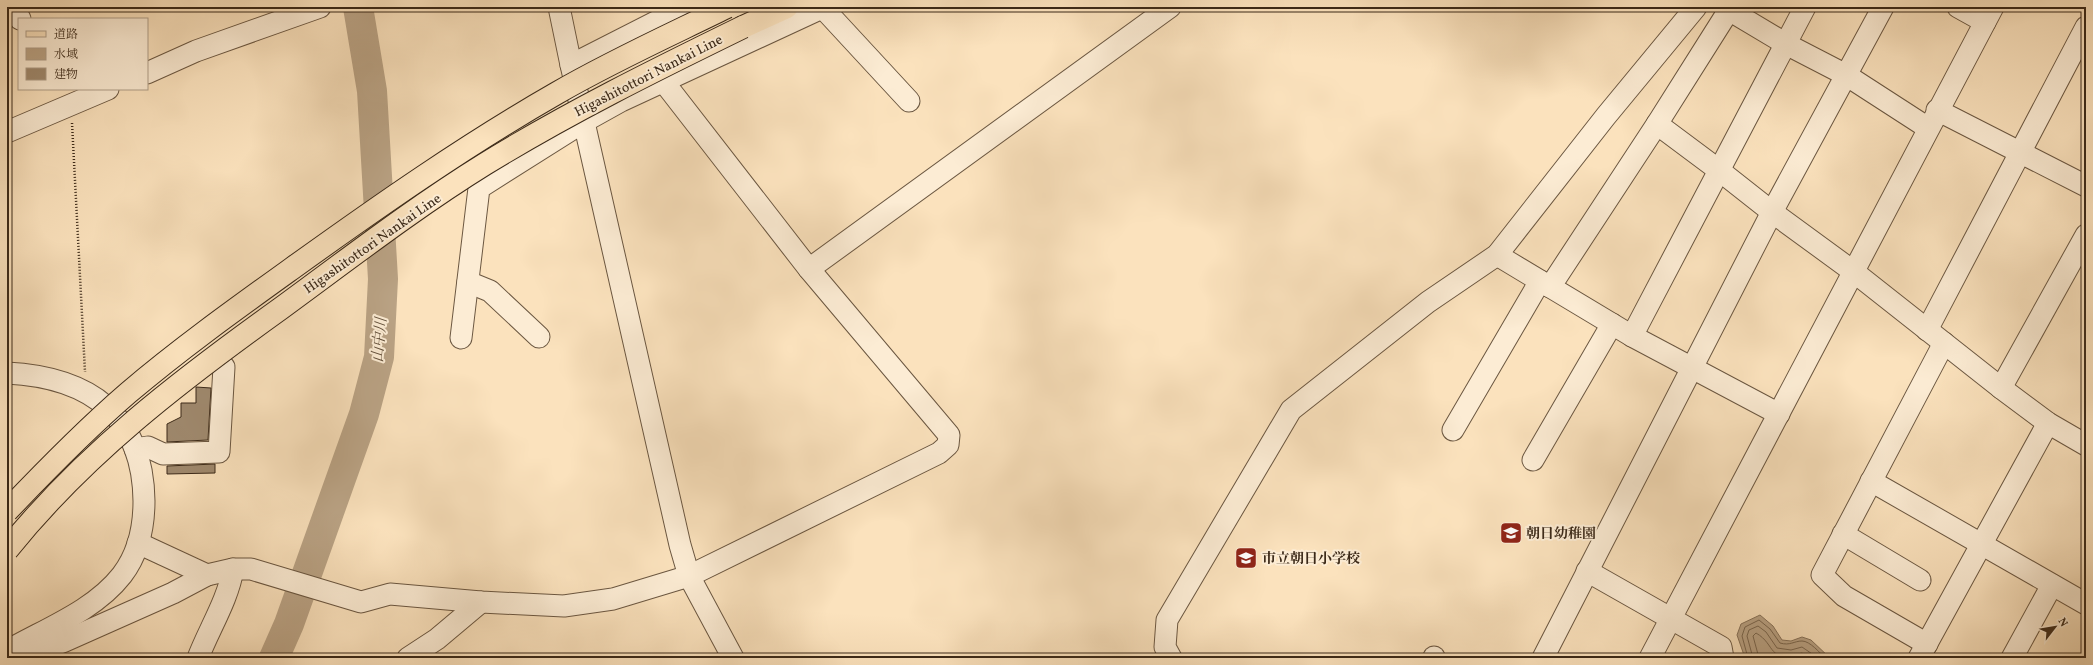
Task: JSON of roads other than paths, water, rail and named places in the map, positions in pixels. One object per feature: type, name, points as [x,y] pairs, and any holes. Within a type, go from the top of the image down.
[{"type":"main road","name":"Higashitottori Nankai Line","points":[[7,511],[55,461],[129,393],[231,312],[354,224],[471,146],[557,93],[727,7]]},
{"type":"main road","name":"Higashitottori Nankai Line","points":[[7,550],[61,489],[106,445],[144,412],[200,367],[417,210],[483,165],[570,114],[742,27],[787,7]]},
{"type":"street","points":[[14,7],[20,18]]},
{"type":"street","points":[[148,72],[196,51],[320,7]]},
{"type":"street","points":[[559,7],[680,545],[689,576],[733,658]]},
{"type":"street","points":[[571,64],[685,7]]},
{"type":"street","points":[[461,338],[479,188],[585,121],[621,101],[823,7],[910,101]]},
{"type":"street","points":[[809,269],[1170,7]]},
{"type":"street","points":[[1171,658],[1165,647],[1167,620],[1290,410],[1428,302],[1497,255],[1606,116],[1696,7]]},
{"type":"street","points":[[1632,336],[1805,7]]},
{"type":"street","points":[[1542,658],[1772,212],[1884,7]]},
{"type":"street","points":[[1650,658],[1989,14],[1958,7]]},
{"type":"street","points":[[1453,430],[1545,284],[1657,124],[1727,9],[1786,44],[1846,75],[1928,128]]},
{"type":"street","points":[[1927,330],[2086,27]]},
{"type":"street","points":[[21,658],[65,641],[173,593],[207,575],[233,569],[251,568],[362,602],[390,594],[481,602],[564,606],[613,599],[689,576],[939,453],[948,445],[949,435],[809,269],[663,81]]},
{"type":"street","points":[[7,132],[72,97],[104,90]]},
{"type":"street","points":[[1938,110],[2086,186]]},
{"type":"street","points":[[1657,124],[1772,212],[1854,272],[2001,388],[2048,423],[2084,438]]},
{"type":"street","points":[[2001,388],[2085,241]]},
{"type":"street","points":[[1497,255],[1632,336],[1779,414]]},
{"type":"street","points":[[468,282],[490,291],[539,337]]},
{"type":"street","points":[[1533,460],[1612,324]]},
{"type":"street","points":[[1944,343],[1822,575],[1844,596],[1923,651],[2048,423]]},
{"type":"street","points":[[135,449],[148,446],[163,454],[219,452],[224,367]]},
{"type":"street","points":[[7,373],[39,375],[63,381],[87,392],[107,407],[117,418],[135,449],[144,486],[144,509],[138,542],[128,566],[110,588],[72,614],[7,651]]},
{"type":"street","points":[[1871,481],[2086,604]]},
{"type":"street","points":[[1843,534],[1920,580]]},
{"type":"street","points":[[138,542],[207,575]]},
{"type":"street","points":[[198,658],[227,594],[233,569]]},
{"type":"street","points":[[1587,571],[1721,647],[1723,658]]},
{"type":"street","points":[[2012,658],[2052,585]]},
{"type":"street","points":[[408,658],[436,639],[481,602]]},
{"type":"water","points":[[1760,615],[1773,626],[1782,640],[1791,641],[1802,637],[1811,640],[1830,658],[1745,658],[1737,635],[1741,624]]},
{"type":"waterway","name":"山中川","points":[[274,658],[289,624],[364,414],[379,357],[383,279],[372,91],[358,7]]},
{"type":"place","name":"朝日幼稚園","points":[[1511,533]]},
{"type":"place","name":"市立朝日小学校","points":[[1246,558]]}]
